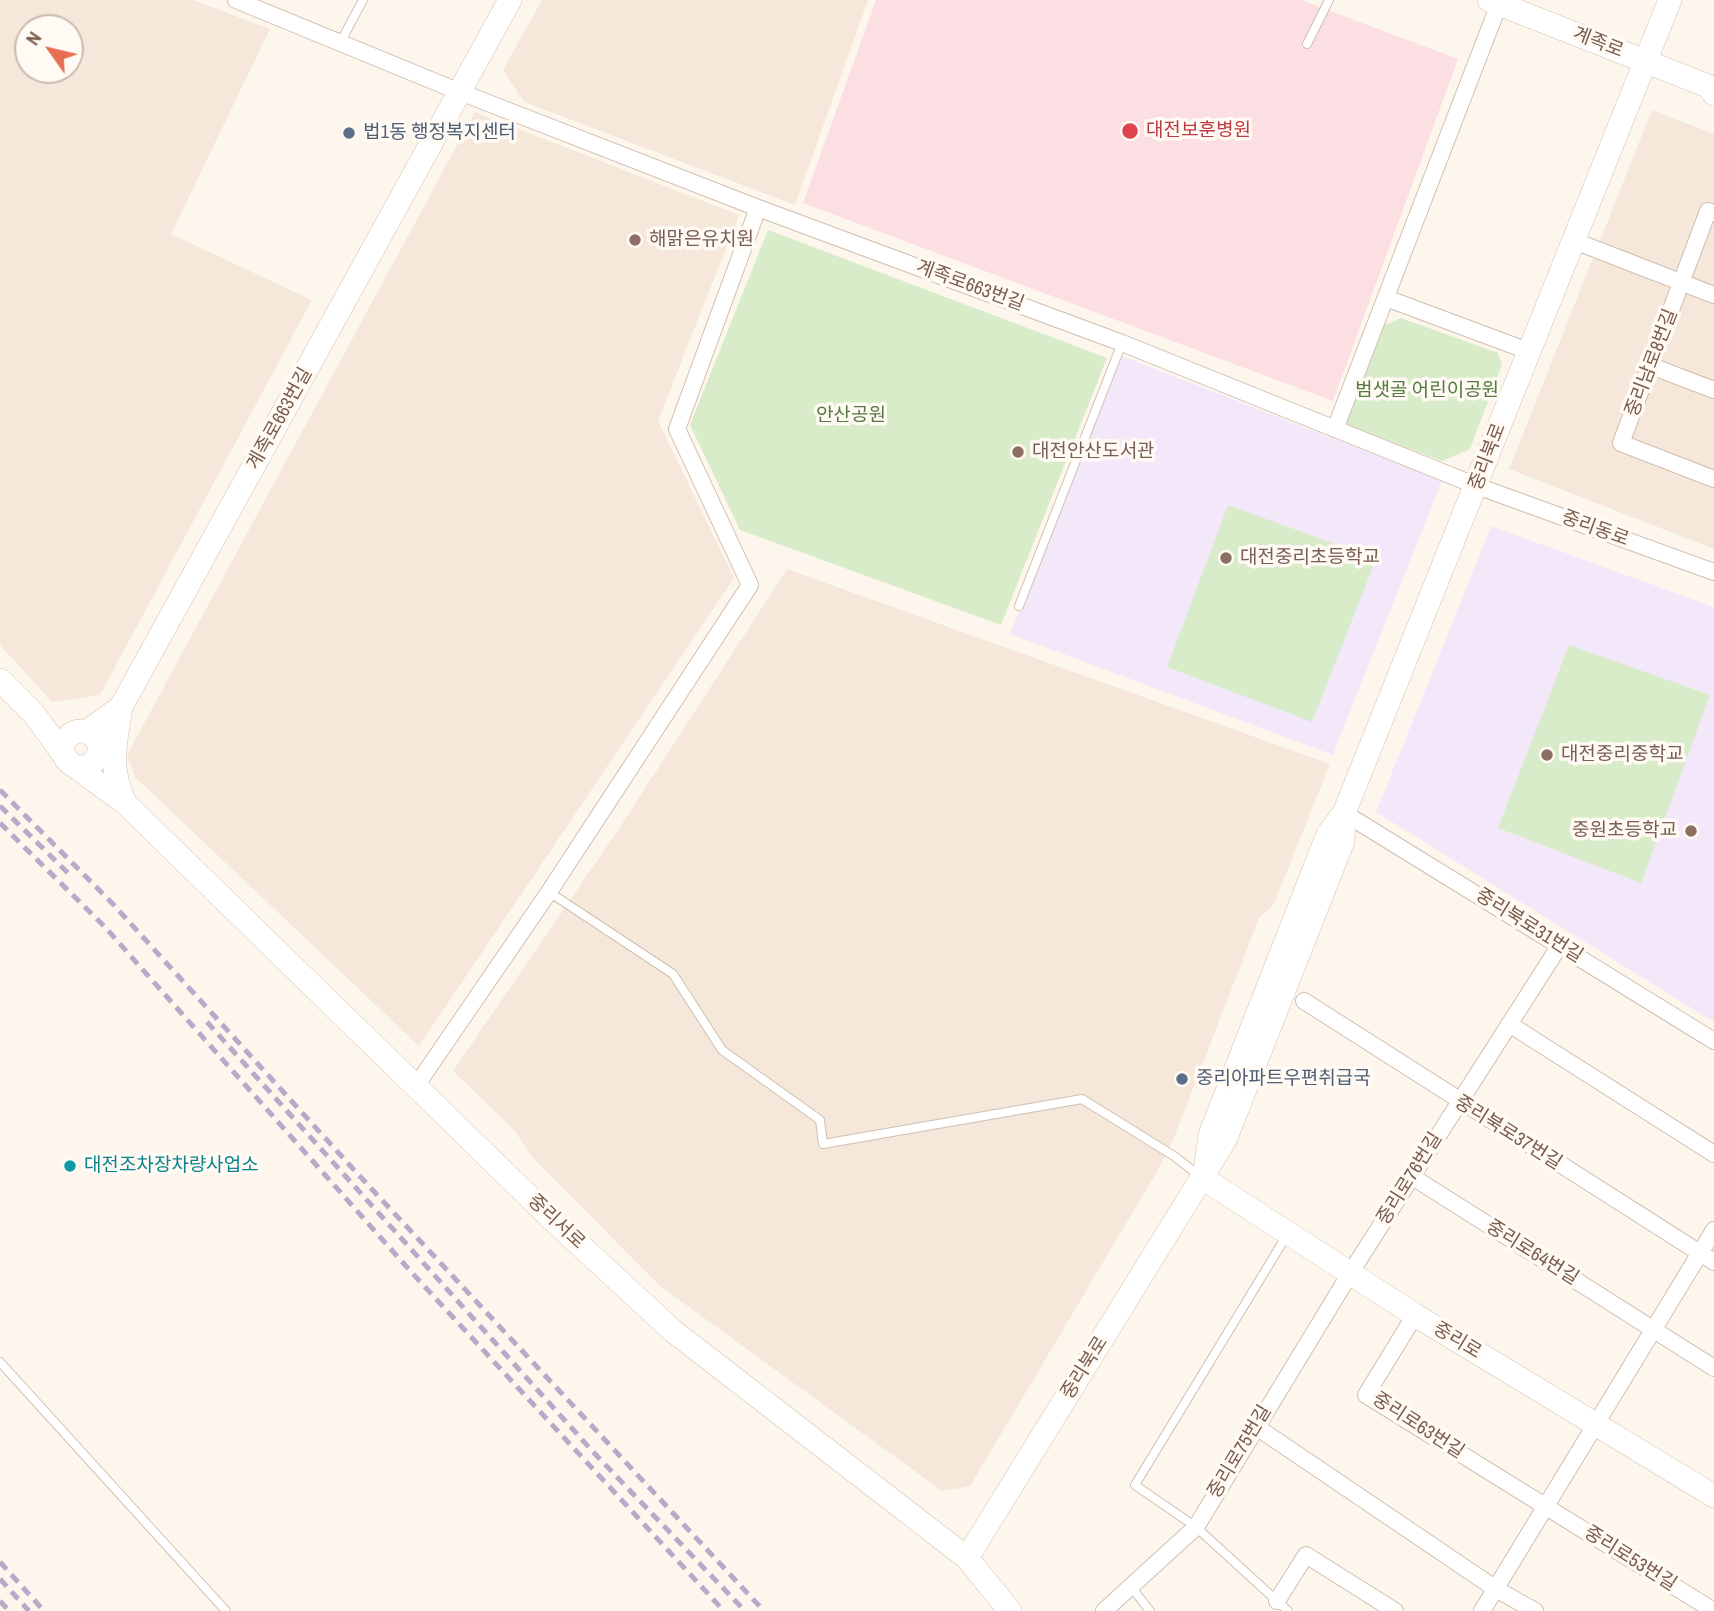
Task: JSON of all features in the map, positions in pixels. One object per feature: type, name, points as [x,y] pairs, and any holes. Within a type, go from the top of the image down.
[{"type":"main road","name":"계족로663번길","points":[[117,714],[510,0]]},
{"type":"main road","name":"중리북로","points":[[967,1558],[1204,1179],[1210,1135],[1328,834],[1344,813],[1670,0]]},
{"type":"main road","name":"계족로","points":[[1494,2],[1712,89]]},
{"type":"main road","points":[[0,680],[40,717],[89,743],[106,774],[122,795]]},
{"type":"main road","points":[[40,717],[64,723],[117,714]]},
{"type":"main road","points":[[69,762],[64,746],[110,738],[117,714]]},
{"type":"main road","points":[[117,714],[118,740],[111,759],[122,795]]},
{"type":"main road","points":[[40,717],[69,762],[122,795]]},
{"type":"main road","name":"중리서로","points":[[122,795],[555,1222],[673,1331],[967,1558],[1010,1611]]},
{"type":"main road","name":"중리로","points":[[1204,1179],[1415,1315],[1714,1496]]},
{"type":"street","name":"계족로663번길","points":[[236,0],[460,92],[758,208],[1122,343],[1477,485]]},
{"type":"street","points":[[1335,429],[1494,2]]},
{"type":"street","points":[[416,1086],[549,892],[750,585],[677,429],[758,208]]},
{"type":"street","name":"중리남로8번길","points":[[1711,212],[1622,443],[1714,479]]},
{"type":"street","points":[[1572,240],[1714,295]]},
{"type":"street","points":[[1385,298],[1528,351]]},
{"type":"street","points":[[1651,366],[1714,390]]},
{"type":"street","name":"중리동로","points":[[1477,485],[1714,572]]},
{"type":"street","name":"중리북로31번길","points":[[1344,813],[1714,1041]]},
{"type":"street","name":"중리로76번길","points":[[1351,1272],[1560,945]]},
{"type":"street","name":"중리북로37번길","points":[[1304,1001],[1714,1262]]},
{"type":"street","points":[[1510,1024],[1714,1154]]},
{"type":"street","name":"중리로64번길","points":[[1411,1176],[1714,1367]]},
{"type":"street","points":[[1482,1611],[1714,1230]]},
{"type":"street","name":"중리로75번길","points":[[1104,1611],[1196,1527],[1351,1272]]},
{"type":"street","name":"중리로63번길","points":[[1415,1315],[1366,1395],[1546,1506]]},
{"type":"street","points":[[1255,1426],[1496,1589],[1535,1611]]},
{"type":"street","name":"중리로53번길","points":[[1546,1506],[1714,1611]]},
{"type":"street","points":[[1283,1606],[1306,1555],[1395,1611]]},
{"type":"lane","points":[[341,41],[363,0]]},
{"type":"lane","points":[[1307,44],[1329,0]]},
{"type":"lane","points":[[1018,606],[1122,343]]},
{"type":"lane","points":[[549,892],[673,974],[722,1050],[820,1120],[823,1144],[1082,1099],[1174,1156],[1204,1179]]},
{"type":"lane","points":[[1283,1606],[1196,1527],[1135,1485],[1289,1233]]},
{"type":"lane","points":[[0,1362],[226,1611]]},
{"type":"lane","points":[[1132,1588],[1150,1611]]},
{"type":"shaded area","points":[[0,0],[193,0],[270,29],[171,234],[312,300],[100,695],[52,702],[0,645]]},
{"type":"shaded area","points":[[542,0],[868,0],[795,205],[524,102],[503,70]]},
{"type":"shaded area","name":"대전보훈병원","points":[[876,0],[1301,0],[1458,59],[1333,401],[803,203]]},
{"type":"shaded area","points":[[1652,110],[1714,134],[1714,549],[1509,469]]},
{"type":"shaded area","points":[[475,112],[739,215],[658,421],[734,578],[419,1046],[135,777],[127,755]]},
{"type":"shaded area","name":"대전중리초등학교","points":[[1122,356],[1442,481],[1333,755],[1010,634]]},
{"type":"shaded area","name":"대전중리중학교","points":[[1491,526],[1714,607],[1714,1022],[1376,812]]},
{"type":"shaded area","points":[[787,569],[1330,764],[1274,904],[1259,918],[1175,1135],[1158,1170],[970,1486],[956,1489],[942,1491],[660,1286],[533,1158],[514,1130],[453,1071],[618,830]]},
{"type":"green space","name":"안산공원","points":[[768,230],[1107,358],[1001,625],[740,530],[690,425]]},
{"type":"green space","name":"범샛골 어린이공원","points":[[1401,318],[1498,353],[1502,365],[1470,449],[1442,461],[1344,424],[1382,326]]},
{"type":"green space","points":[[1228,505],[1376,559],[1312,722],[1167,667]]},
{"type":"green space","points":[[1569,645],[1710,695],[1641,883],[1498,828]]},
{"type":"railway","points":[[0,790],[112,903],[355,1171],[764,1611]]},
{"type":"railway","points":[[0,806],[71,876]]},
{"type":"railway","points":[[0,823],[104,926],[413,1274],[724,1611]]},
{"type":"railway","points":[[207,1022],[595,1454],[745,1611]]},
{"type":"railway","points":[[0,1562],[44,1611]]},
{"type":"railway","points":[[0,1579],[29,1611]]},
{"type":"railway","points":[[0,1601],[9,1611]]},
{"type":"place","name":"대전보훈병원","points":[[1130,131]]},
{"type":"place","name":"법1동 행정복지센터","points":[[349,133]]},
{"type":"place","name":"해맑은유치원","points":[[635,240]]},
{"type":"place","name":"대전안산도서관","points":[[1018,452]]},
{"type":"place","name":"대전중리초등학교","points":[[1226,558]]},
{"type":"place","name":"대전중리중학교","points":[[1547,755]]},
{"type":"place","name":"중원초등학교","points":[[1691,831]]},
{"type":"place","name":"중리아파트우편취급국","points":[[1182,1079]]},
{"type":"place","name":"대전조차장차량사업소","points":[[70,1166]]}]
